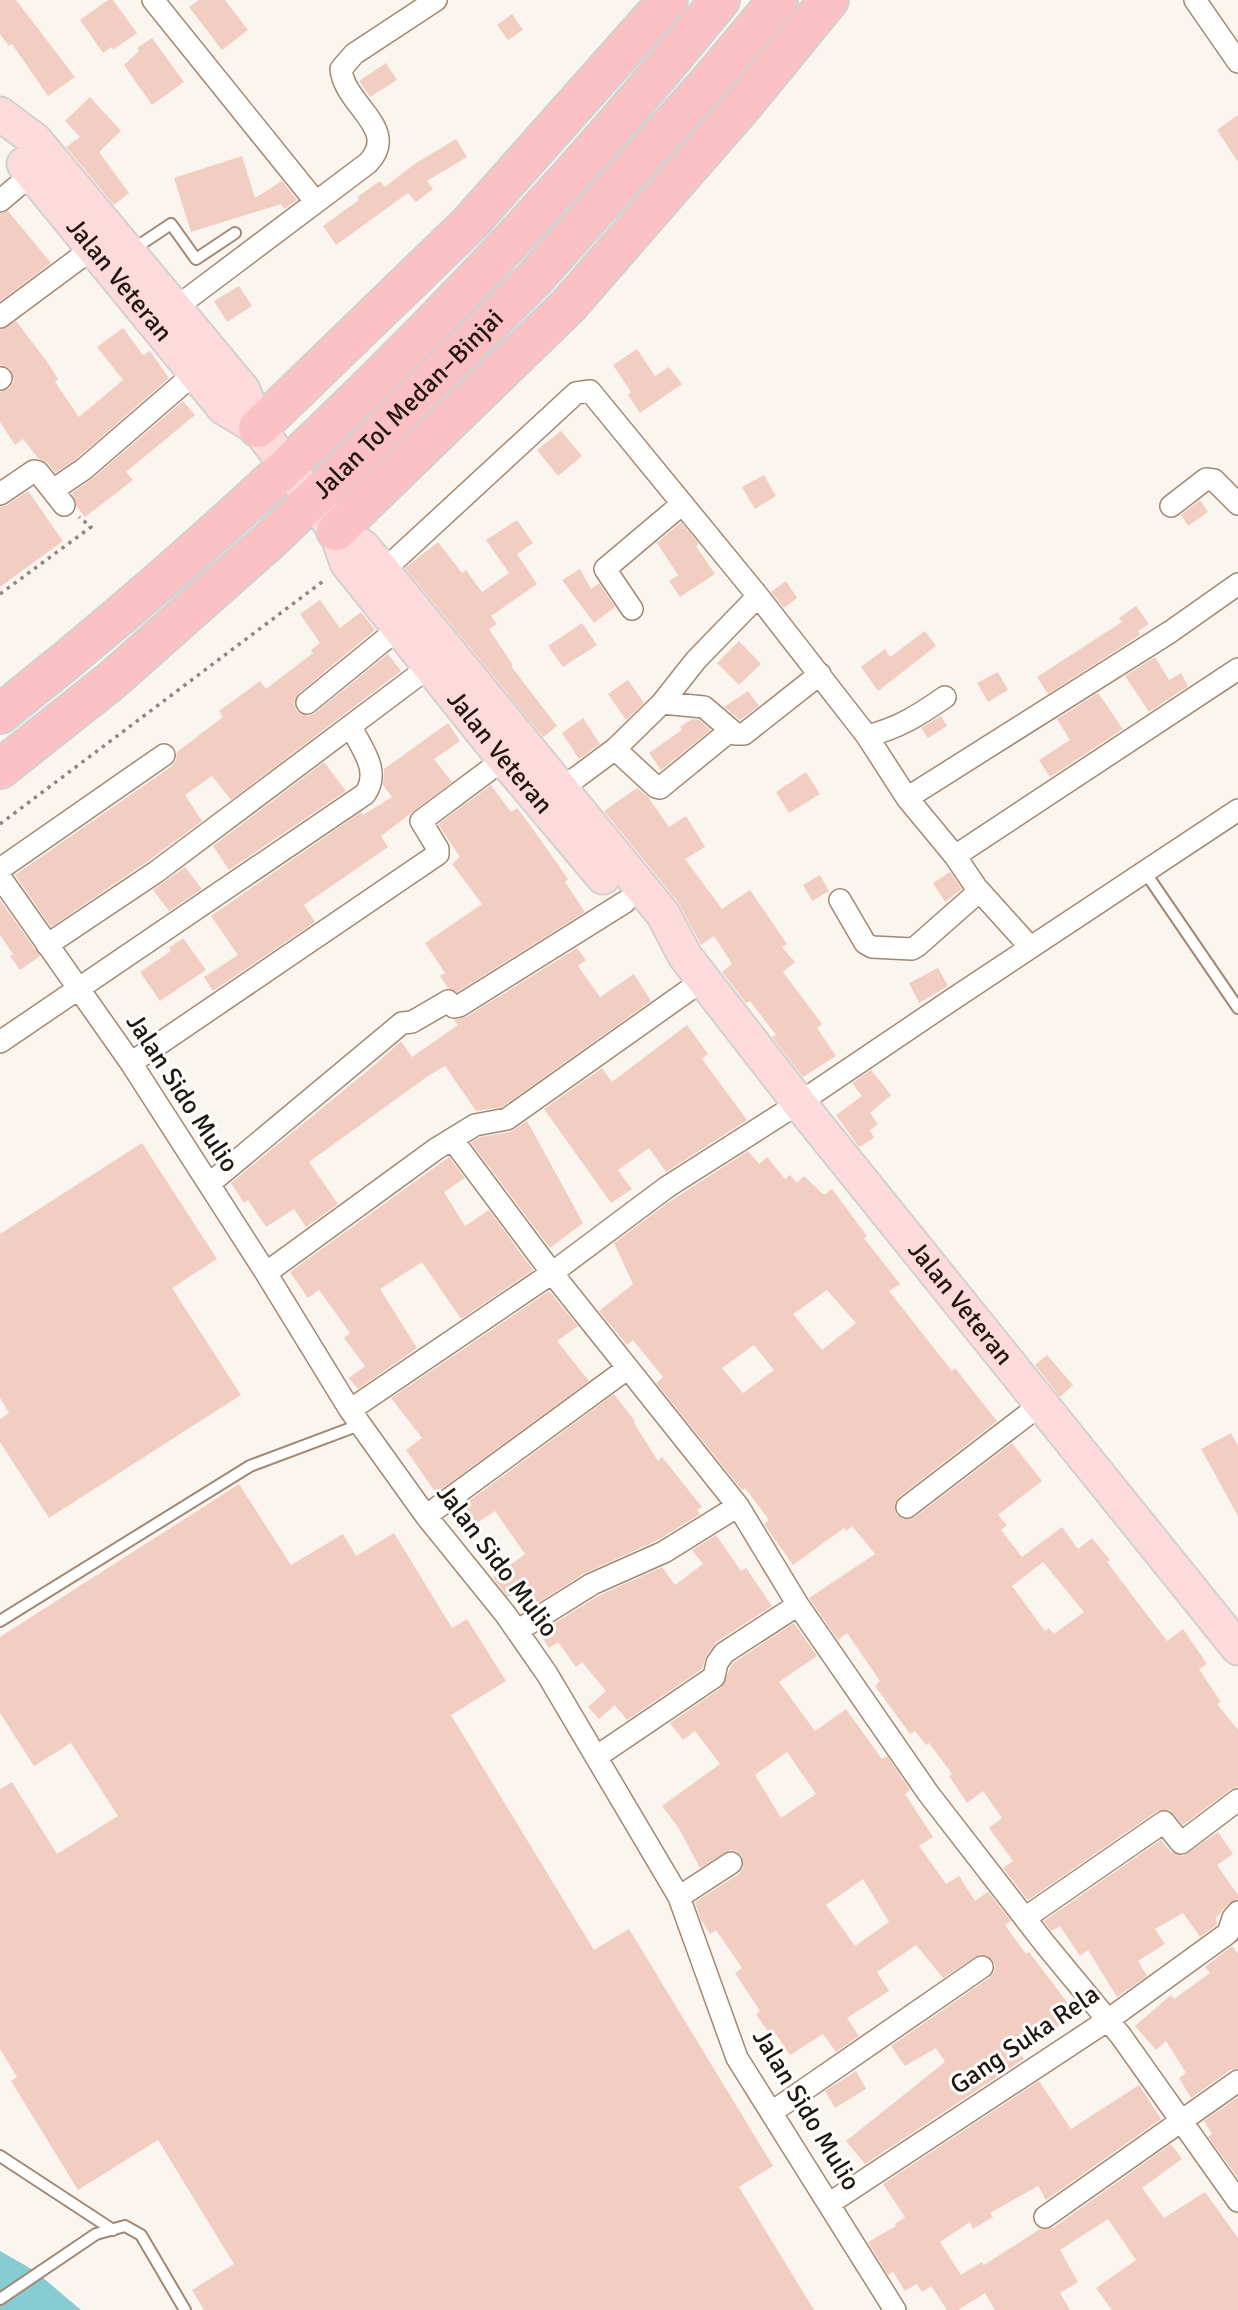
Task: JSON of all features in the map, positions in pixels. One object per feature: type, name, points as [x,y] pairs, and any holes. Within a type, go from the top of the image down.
[{"type":"highway","points":[[258,428],[470,223],[668,0]]},
{"type":"highway","name":"Jalan Tol Medan–Binjai","points":[[0,714],[88,644],[243,507],[317,437],[508,246],[720,0]]},
{"type":"highway","name":"Jalan Tol Medan–Binjai","points":[[0,769],[111,681],[269,541],[353,460],[534,279],[701,92],[778,0]]},
{"type":"highway","points":[[342,547],[568,306],[743,105],[829,0]]},
{"type":"main road","name":"Jalan Veteran","points":[[0,114],[34,140],[110,256],[195,373],[224,408],[258,428]]},
{"type":"main road","name":"Jalan Veteran","points":[[0,114],[16,153],[32,174],[110,256],[174,309],[243,390],[258,428],[429,667],[648,930],[694,968]]},
{"type":"main road","name":"Jalan Veteran","points":[[342,547],[363,547],[663,914],[694,968],[799,1103],[1238,1648]]},
{"type":"street","points":[[153,0],[315,201]]},
{"type":"street","points":[[174,309],[377,154],[380,141],[377,131],[346,88],[341,69],[354,54],[436,0]]},
{"type":"street","points":[[1195,0],[1238,62]]},
{"type":"street","points":[[0,201],[32,174]]},
{"type":"street","points":[[0,317],[110,256]]},
{"type":"street","points":[[0,494],[34,471],[58,497],[102,454],[195,373]]},
{"type":"street","points":[[383,571],[576,393],[590,391],[820,674],[867,736],[907,798],[976,887],[1030,947]]},
{"type":"street","points":[[1171,506],[1206,479],[1214,480],[1238,504]]},
{"type":"street","points":[[632,609],[605,569],[682,504]]},
{"type":"street","points":[[907,798],[1158,639],[1238,584]]},
{"type":"street","points":[[561,789],[615,750],[662,704],[696,660],[758,596]]},
{"type":"street","points":[[307,703],[399,628]]},
{"type":"street","points":[[47,944],[156,872],[429,667]]},
{"type":"street","points":[[954,856],[1238,669]]},
{"type":"street","points":[[662,704],[704,707],[735,734],[744,734],[820,674]]},
{"type":"street","points":[[867,736],[891,731],[945,697]]},
{"type":"street","points":[[0,1042],[365,794],[371,785],[373,772],[351,727]]},
{"type":"street","points":[[615,750],[660,788],[731,730]]},
{"type":"street","points":[[0,869],[164,755]]},
{"type":"street","points":[[131,1063],[438,854],[438,849],[421,823],[423,818],[504,759]]},
{"type":"street","points":[[356,1417],[667,1187],[799,1103],[1238,810]]},
{"type":"street","name":"Jalan Sido Mulio","points":[[0,877],[131,1063],[356,1417],[426,1516],[517,1631],[547,1674],[679,1897],[737,2058],[895,2310]]},
{"type":"street","points":[[840,900],[865,943],[872,947],[912,948],[975,895],[976,887]]},
{"type":"street","points":[[209,1184],[402,1023],[412,1022],[448,1001],[454,1007],[459,1006],[625,902]]},
{"type":"street","points":[[266,1273],[452,1139],[475,1125],[507,1119],[694,968]]},
{"type":"street","points":[[452,1139],[552,1273],[738,1506],[798,1605],[928,1793],[1108,2020],[1238,2201]]},
{"type":"street","points":[[426,1516],[628,1368]]},
{"type":"street","points":[[907,1507],[1040,1405]]},
{"type":"street","points":[[517,1631],[592,1584],[664,1552],[738,1506]]},
{"type":"street","points":[[596,1757],[713,1677],[717,1663],[724,1653],[798,1605]]},
{"type":"street","points":[[1025,1918],[1164,1822],[1181,1843],[1238,1800]]},
{"type":"street","points":[[679,1897],[731,1863]]},
{"type":"street","name":"Gang Suka Rela","points":[[830,2203],[1108,2020],[1228,1933],[1238,1912]]},
{"type":"street","points":[[772,2112],[982,1967]]},
{"type":"street","points":[[1045,2217],[1238,2081]]},
{"type":"lane","points":[[110,256],[171,224],[196,259],[235,233]]},
{"type":"lane","points":[[1145,872],[1238,1009]]},
{"type":"lane","points":[[0,1621],[250,1466],[356,1417]]},
{"type":"lane","points":[[0,2155],[113,2230]]},
{"type":"lane","points":[[0,2299],[96,2234],[125,2226],[141,2235],[185,2310]]},
{"type":"path","points":[[0,594],[91,527],[58,497]]},
{"type":"path","points":[[0,824],[342,547]]},
{"type":"water","points":[[0,2251],[35,2271],[81,2310],[0,2310]]},
{"type":"building","points":[[0,0],[16,0],[75,77],[48,96],[12,44],[9,46],[0,34]]},
{"type":"building","points":[[108,0],[113,0],[137,33],[113,50],[112,47],[103,53],[80,20]]},
{"type":"building","points":[[199,0],[225,0],[248,30],[222,50],[189,7]]},
{"type":"building","points":[[512,14],[523,30],[508,40],[497,25]]},
{"type":"building","points":[[152,38],[184,82],[152,105],[124,65],[139,51],[137,48]]},
{"type":"building","points":[[386,63],[397,80],[370,97],[359,81]]},
{"type":"building","points":[[90,97],[121,131],[99,152],[129,193],[114,205],[66,147],[80,137],[65,121]]},
{"type":"building","points":[[1238,115],[1238,162],[1217,130]]},
{"type":"building","points":[[456,139],[467,157],[427,181],[433,189],[416,202],[408,193],[336,245],[323,226],[380,181],[385,187],[416,163]]},
{"type":"building","points":[[242,156],[255,198],[282,181],[297,200],[284,209],[281,204],[191,232],[174,178]]},
{"type":"building","points":[[8,211],[51,263],[0,301],[0,214]]},
{"type":"building","points":[[239,286],[252,306],[227,322],[214,301]]},
{"type":"building","points":[[16,321],[48,363],[58,379],[55,382],[79,417],[123,380],[97,347],[123,328],[143,355],[150,351],[169,378],[76,459],[55,473],[23,439],[15,445],[0,422],[0,392],[9,388],[14,381],[11,369],[0,365],[0,330]]},
{"type":"building","points":[[637,349],[655,376],[669,367],[682,384],[640,413],[628,395],[631,392],[613,365]]},
{"type":"building","points":[[183,401],[195,415],[126,472],[133,480],[85,517],[77,507],[72,493]]},
{"type":"building","points":[[561,431],[582,456],[558,476],[537,450]]},
{"type":"building","points":[[764,475],[776,496],[755,509],[742,487]]},
{"type":"building","points":[[28,491],[63,541],[0,587],[0,507]]},
{"type":"building","points":[[1200,500],[1208,512],[1188,526],[1181,515]]},
{"type":"building","points":[[517,520],[533,543],[517,554],[537,584],[491,616],[497,624],[489,629],[513,665],[511,666],[557,726],[543,737],[405,568],[438,542],[462,573],[466,570],[482,592],[509,573],[486,540]]},
{"type":"building","points":[[681,522],[699,544],[696,546],[715,574],[680,597],[669,581],[678,575],[657,543]]},
{"type":"building","points":[[580,569],[591,589],[599,583],[615,607],[594,623],[562,580]]},
{"type":"building","points":[[786,581],[797,598],[784,608],[771,592]]},
{"type":"building","points":[[320,600],[340,628],[361,612],[375,630],[299,693],[294,704],[297,712],[308,716],[315,713],[388,654],[401,671],[231,800],[212,776],[185,795],[202,821],[51,927],[15,875],[172,766],[177,752],[223,717],[219,711],[260,681],[266,689],[313,653],[311,650],[320,643],[300,614]]},
{"type":"building","points":[[1136,606],[1149,624],[1138,631],[1140,635],[1048,694],[1037,677],[1122,622],[1119,618]]},
{"type":"building","points":[[582,623],[597,645],[563,667],[548,646]]},
{"type":"building","points":[[925,631],[936,646],[878,691],[861,667],[885,649],[890,657]]},
{"type":"building","points":[[739,641],[761,664],[739,685],[717,663]]},
{"type":"building","points":[[1155,657],[1169,680],[1181,673],[1188,686],[1149,712],[1125,676]]},
{"type":"building","points":[[998,672],[1008,690],[988,702],[977,683]]},
{"type":"building","points":[[628,680],[644,703],[626,720],[608,694]]},
{"type":"building","points":[[748,691],[759,706],[740,720],[724,707]]},
{"type":"building","points":[[1098,693],[1123,729],[1050,777],[1039,760],[1070,740],[1057,719]]},
{"type":"building","points":[[941,716],[947,726],[928,738],[921,728]]},
{"type":"building","points":[[583,718],[600,744],[579,759],[562,733]]},
{"type":"building","points":[[692,719],[699,720],[711,730],[661,770],[649,753],[682,730],[680,727]]},
{"type":"building","points":[[448,723],[460,741],[434,759],[452,782],[381,836],[388,847],[304,905],[315,922],[213,991],[204,977],[238,955],[211,916],[361,812],[363,815],[392,797],[383,785],[384,769]]},
{"type":"building","points":[[324,762],[346,791],[229,870],[213,846]]},
{"type":"building","points":[[806,772],[820,794],[789,813],[776,792]]},
{"type":"building","points":[[491,785],[511,812],[517,808],[530,825],[568,879],[565,882],[585,912],[457,992],[448,988],[440,976],[445,973],[425,943],[482,904],[452,864],[460,857],[438,824]]},
{"type":"building","points":[[637,788],[648,797],[669,827],[686,816],[705,847],[685,859],[722,909],[750,890],[787,944],[782,947],[795,962],[783,972],[822,1024],[817,1028],[836,1056],[803,1077],[772,1037],[776,1035],[750,1001],[746,1003],[722,972],[732,964],[714,936],[701,945],[678,902],[604,811]]},
{"type":"building","points":[[185,867],[202,889],[169,911],[153,890]]},
{"type":"building","points":[[950,872],[962,889],[945,902],[933,883]]},
{"type":"building","points":[[820,875],[829,891],[812,901],[803,885]]},
{"type":"building","points":[[0,900],[40,956],[20,970],[0,935]]},
{"type":"building","points":[[183,938],[206,970],[160,1001],[140,972],[171,951],[169,948]]},
{"type":"building","points":[[577,948],[586,960],[578,966],[600,997],[634,974],[651,1001],[502,1107],[476,1111],[445,1066],[428,1076],[309,1162],[338,1204],[306,1227],[294,1209],[266,1227],[248,1200],[244,1203],[231,1183],[401,1041],[412,1057],[458,1025],[454,1020],[466,1017]]},
{"type":"building","points":[[938,968],[948,986],[919,1003],[909,983]]},
{"type":"building","points":[[687,1025],[708,1054],[702,1059],[747,1120],[666,1172],[649,1148],[618,1170],[632,1189],[611,1203],[544,1109],[602,1068],[612,1082]]},
{"type":"building","points":[[871,1070],[891,1095],[870,1113],[878,1124],[870,1130],[874,1138],[859,1147],[836,1115],[862,1096],[852,1083]]},
{"type":"building","points":[[527,1121],[583,1223],[550,1248],[471,1143],[480,1137],[510,1132]]},
{"type":"building","points":[[142,1143],[217,1259],[172,1288],[241,1395],[49,1518],[0,1442],[0,1419],[9,1413],[0,1398],[0,1234]]},
{"type":"building","points":[[748,1151],[759,1164],[767,1157],[785,1179],[790,1175],[797,1183],[804,1176],[824,1195],[832,1189],[867,1236],[864,1238],[900,1284],[889,1291],[952,1371],[955,1368],[997,1421],[899,1497],[895,1503],[896,1514],[903,1519],[915,1517],[1012,1443],[1042,1481],[998,1515],[1007,1525],[1001,1530],[1022,1557],[1062,1527],[1078,1549],[1092,1538],[1167,1641],[1183,1629],[1207,1664],[1199,1669],[1221,1702],[1217,1704],[1238,1730],[1238,1787],[1183,1825],[1170,1810],[1157,1811],[1028,1900],[1003,1868],[1013,1861],[989,1828],[1002,1818],[983,1791],[967,1803],[949,1776],[952,1774],[929,1743],[926,1745],[915,1731],[910,1734],[875,1686],[880,1681],[847,1633],[838,1640],[809,1598],[875,1554],[852,1526],[846,1531],[844,1528],[793,1565],[764,1524],[769,1520],[745,1488],[742,1490],[656,1383],[663,1377],[633,1340],[627,1345],[599,1311],[633,1284],[614,1243],[669,1202]],"holes":[[[827,1290],[856,1323],[822,1350],[793,1314]],[[754,1345],[774,1370],[743,1393],[722,1368]],[[1043,1562],[1084,1612],[1054,1634],[1049,1628],[1045,1631],[1012,1586]]]},
{"type":"building","points":[[449,1157],[465,1178],[444,1192],[465,1226],[489,1210],[533,1270],[461,1319],[422,1262],[380,1289],[417,1348],[358,1389],[349,1378],[365,1366],[344,1338],[350,1333],[319,1290],[308,1298],[290,1272]]},
{"type":"building","points":[[549,1291],[578,1326],[557,1341],[589,1381],[436,1493],[406,1450],[422,1438],[391,1398]]},
{"type":"building","points":[[1047,1355],[1073,1385],[1060,1397],[1035,1365]]},
{"type":"building","points":[[614,1394],[635,1421],[658,1461],[662,1457],[702,1507],[697,1510],[700,1514],[658,1540],[585,1573],[525,1611],[513,1594],[508,1597],[493,1578],[525,1554],[495,1511],[462,1533],[450,1515]]},
{"type":"building","points":[[1231,1433],[1238,1446],[1238,1516],[1201,1449]]},
{"type":"building","points":[[239,1484],[291,1565],[343,1534],[356,1556],[394,1533],[452,1628],[467,1619],[506,1681],[451,1715],[594,1950],[629,1929],[773,2166],[739,2187],[814,2310],[204,2310],[192,2290],[234,2264],[158,2140],[78,2190],[11,2081],[17,2077],[0,2049],[0,1789],[12,1782],[57,1854],[118,1816],[71,1743],[34,1766],[0,1713],[0,1637]]},
{"type":"building","points":[[716,1535],[741,1571],[746,1568],[772,1606],[716,1642],[706,1656],[702,1669],[627,1720],[615,1705],[599,1719],[588,1707],[606,1691],[582,1662],[576,1667],[558,1642],[549,1648],[539,1633],[598,1596],[662,1567],[675,1585],[703,1564],[692,1550]]},
{"type":"building","points":[[794,1623],[817,1656],[779,1682],[815,1731],[846,1709],[882,1759],[887,1756],[910,1790],[905,1794],[933,1837],[919,1846],[946,1884],[959,1876],[975,1901],[988,1892],[1011,1921],[1005,1925],[1076,2014],[1020,2053],[1024,2059],[865,2164],[846,2141],[945,2062],[936,2048],[905,2066],[891,2046],[989,1978],[995,1965],[988,1956],[980,1954],[943,1978],[916,1945],[877,1972],[889,1991],[847,2018],[859,2036],[836,2052],[823,2034],[790,2055],[775,2033],[771,2036],[756,2014],[760,2011],[735,1973],[742,1968],[716,1930],[710,1934],[701,1920],[695,1902],[739,1874],[743,1868],[742,1856],[730,1850],[700,1868],[678,1827],[662,1806],[720,1764],[695,1731],[683,1740],[670,1723],[721,1688],[733,1663]],"holes":[[[787,1752],[816,1794],[781,1818],[755,1775]],[[863,1879],[889,1922],[855,1946],[826,1905]]]},
{"type":"building","points":[[1218,1832],[1233,1854],[1217,1865],[1238,1895],[1238,1899],[1228,1904],[1216,1918],[1217,1925],[1200,1937],[1183,1913],[1155,1929],[1165,1944],[1138,1961],[1147,1976],[1117,1997],[1088,1950],[1080,1956],[1060,1926],[1051,1931],[1044,1921],[1161,1840],[1171,1852],[1183,1856]]},
{"type":"building","points":[[1232,1946],[1238,1954],[1238,2068],[1230,2070],[1191,2098],[1179,2078],[1186,2073],[1166,2041],[1156,2050],[1135,2026],[1171,1995],[1174,1999],[1210,1973],[1205,1967]]},
{"type":"building","points":[[856,2071],[866,2089],[835,2108],[825,2091]]},
{"type":"building","points":[[1039,2081],[1071,2129],[1139,2085],[1161,2119],[1046,2200],[1038,2186],[990,2213],[993,2217],[973,2229],[970,2222],[940,2242],[961,2275],[982,2262],[984,2265],[1040,2229],[1053,2228],[1171,2144],[1182,2159],[1142,2188],[1164,2218],[1205,2192],[1238,2238],[1238,2310],[1112,2310],[1096,2288],[1136,2260],[1108,2219],[1060,2250],[1078,2282],[1060,2293],[1070,2310],[995,2310],[985,2293],[958,2310],[947,2310],[931,2286],[922,2292],[917,2284],[905,2291],[893,2272],[888,2275],[868,2242],[896,2226],[895,2224],[905,2217],[883,2184]]},
{"type":"building","points":[[1238,2097],[1238,2178],[1208,2137],[1212,2134],[1204,2121]]}]
